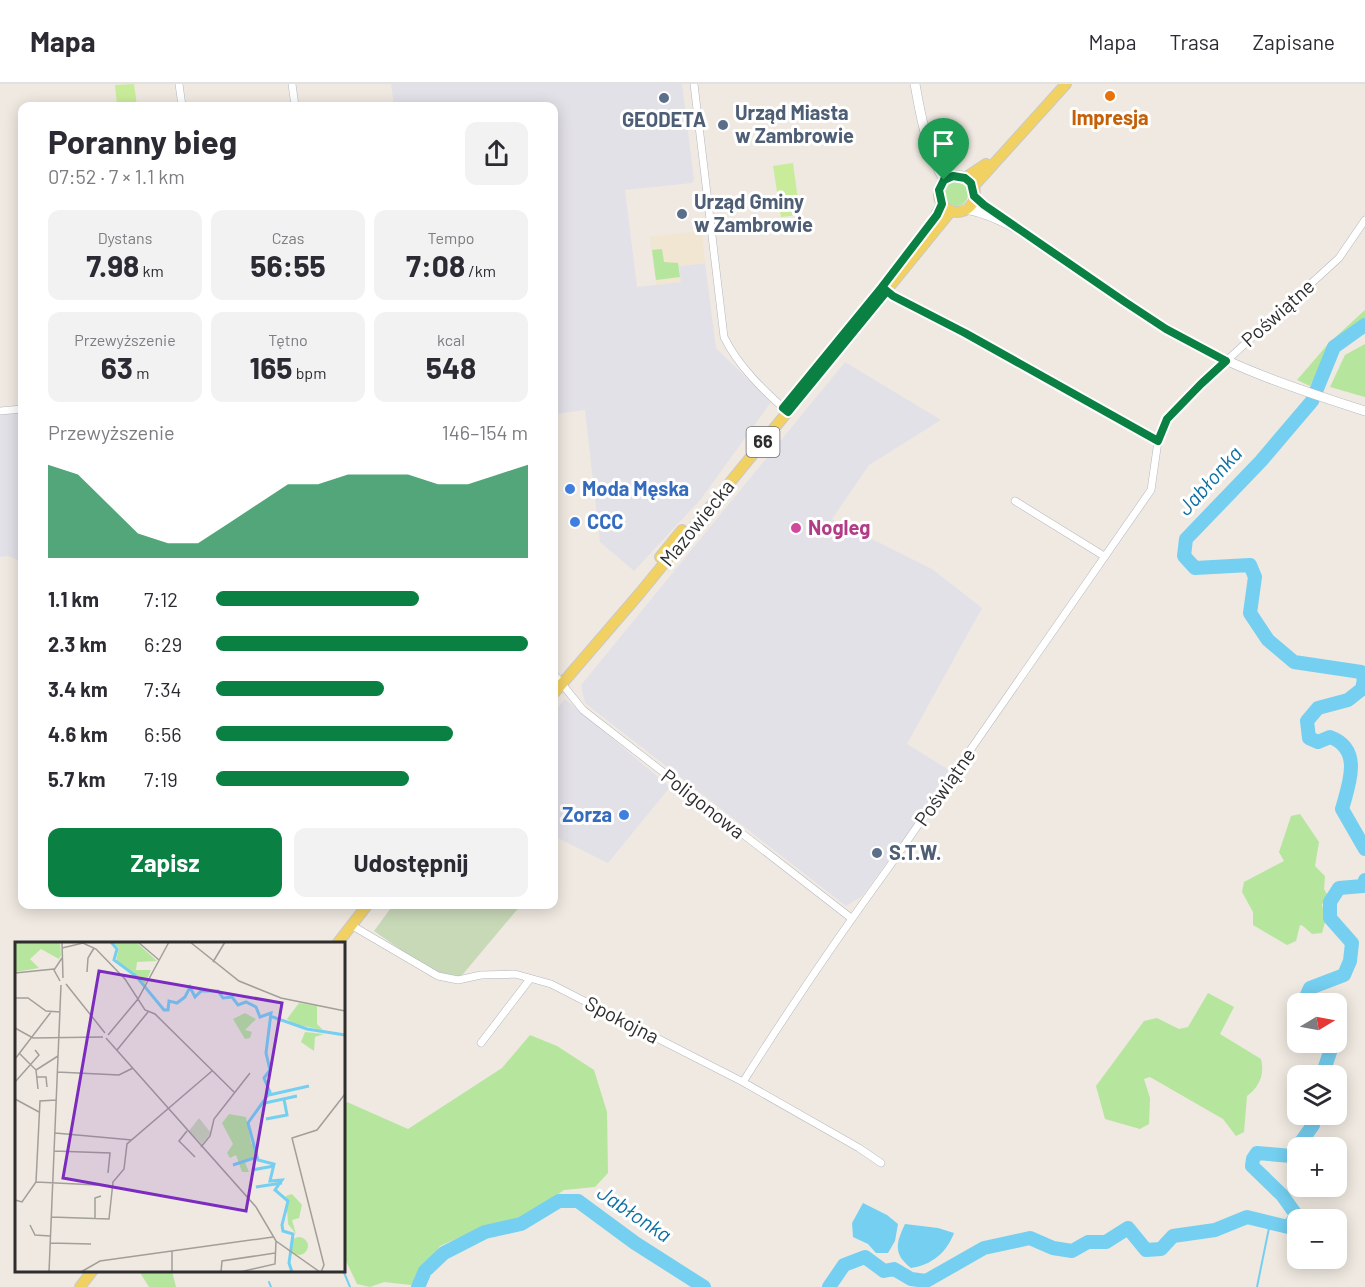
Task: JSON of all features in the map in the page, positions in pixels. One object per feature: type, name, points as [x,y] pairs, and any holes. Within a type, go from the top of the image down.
[{"type":"main road","points":[[1059,84],[997,154],[977,172],[965,178],[949,178],[939,190],[946,207],[956,212],[966,209],[972,203],[974,191],[1066,84]]},
{"type":"main road","points":[[965,178],[974,191]]},
{"type":"main road","name":"Mazowiecka","points":[[558,679],[640,593],[885,289],[946,207]]},
{"type":"main road","points":[[338,942],[364,909]]},
{"type":"main road","points":[[80,1287],[91,1272]]},
{"type":"street","points":[[179,84],[181,102]]},
{"type":"street","points":[[292,84],[294,102]]},
{"type":"street","points":[[694,84],[722,329],[729,348],[736,357],[786,410]]},
{"type":"street","points":[[915,84],[925,136],[949,178]]},
{"type":"street","points":[[974,191],[984,205],[1158,323],[1226,361],[1308,393],[1365,411]]},
{"type":"street","points":[[966,209],[981,212],[1027,235]]},
{"type":"street","name":"Poświątne","points":[[742,1082],[851,918],[890,867],[1151,490],[1158,441],[1167,419],[1201,384],[1339,258],[1365,220]]},
{"type":"street","points":[[885,289],[1158,441]]},
{"type":"street","points":[[0,411],[18,409]]},
{"type":"street","points":[[1015,501],[1104,556]]},
{"type":"street","name":"Poligonowa","points":[[558,681],[583,710],[851,918]]},
{"type":"street","name":"Spokojna","points":[[351,925],[438,976],[458,980],[481,975],[515,974],[551,984],[742,1082],[859,1148],[881,1163]]},
{"type":"street","points":[[481,1043],[530,979]]},
{"type":"shaded area","points":[[391,84],[682,84],[694,180],[692,183],[625,190],[637,287],[680,282],[679,266],[705,263],[716,348],[771,402],[701,499],[634,571],[600,542],[585,410],[558,413],[558,102],[393,102]]},
{"type":"shaded area","points":[[702,231],[705,263],[679,266],[681,282],[656,285],[650,237]]},
{"type":"shaded area","points":[[845,362],[941,420],[869,465],[832,519],[932,569],[982,608],[907,744],[949,770],[906,837],[862,896],[846,906],[585,703],[581,685]]},
{"type":"shaded area","points":[[18,413],[18,560],[8,556],[0,557],[0,415]]},
{"type":"shaded area","points":[[565,699],[670,787],[608,863],[558,838],[558,707]]},
{"type":"green space","points":[[134,84],[136,102],[117,102],[115,85]]},
{"type":"green space","points":[[793,163],[800,215],[781,217],[773,166]]},
{"type":"green space","points":[[956,182],[961,183],[967,189],[967,199],[961,205],[956,206],[951,205],[945,199],[944,194],[945,189],[951,183]]},
{"type":"green space","points":[[662,249],[664,262],[678,263],[680,277],[656,280],[652,250]]},
{"type":"green space","points":[[1365,310],[1365,319],[1355,329],[1335,342],[1326,354],[1310,386],[1297,380],[1329,343]]},
{"type":"green space","points":[[1365,344],[1365,397],[1330,387],[1345,355]]},
{"type":"green space","points":[[1300,814],[1319,842],[1315,866],[1325,876],[1324,889],[1327,894],[1322,905],[1326,919],[1322,933],[1312,934],[1300,925],[1296,941],[1287,945],[1253,925],[1253,912],[1242,892],[1244,882],[1284,861],[1279,852],[1291,816]]},
{"type":"green space","points":[[390,909],[518,909],[458,980],[438,976],[374,931]]},
{"type":"green space","points":[[1208,993],[1234,1007],[1220,1034],[1261,1059],[1260,1080],[1247,1096],[1244,1132],[1236,1136],[1223,1119],[1150,1077],[1144,1079],[1150,1098],[1149,1124],[1140,1129],[1105,1119],[1096,1086],[1144,1021],[1157,1018],[1179,1029],[1188,1027]]},
{"type":"green space","points":[[530,1035],[557,1046],[594,1070],[607,1112],[608,1173],[595,1187],[564,1190],[524,1218],[476,1230],[440,1246],[419,1278],[411,1285],[384,1282],[370,1287],[357,1284],[345,1259],[345,1104],[347,1102],[408,1129],[502,1068]]},
{"type":"green space","points":[[140,1272],[172,1272],[176,1287],[149,1287]]},
{"type":"water","points":[[863,1203],[887,1215],[898,1224],[895,1241],[888,1253],[876,1253],[868,1244],[853,1237],[852,1223]]},
{"type":"water","points":[[905,1224],[938,1228],[954,1233],[943,1252],[932,1261],[911,1268],[901,1258],[898,1248]]},
{"type":"waterway","name":"Jabłonka","points":[[1365,325],[1334,347],[1312,401],[1261,461],[1186,539],[1184,556],[1195,568],[1250,565],[1255,577],[1250,613],[1268,640],[1294,662],[1361,672],[1364,679],[1362,689],[1348,700],[1318,708],[1307,721],[1309,738],[1318,742],[1330,737],[1347,750],[1351,768],[1342,809],[1365,849]]},
{"type":"waterway","name":"Jabłonka","points":[[1308,993],[1310,988],[1344,975],[1350,961],[1352,943],[1330,918],[1330,902],[1339,888],[1363,886],[1365,880]]},
{"type":"waterway","name":"Jabłonka","points":[[1326,1065],[1330,1053]]},
{"type":"waterway","name":"Jabłonka","points":[[829,1287],[844,1265],[865,1257],[884,1271],[894,1269],[911,1279],[926,1281],[984,1248],[1030,1238],[1053,1248],[1072,1251],[1088,1242],[1106,1242],[1128,1228],[1146,1250],[1161,1249],[1173,1236],[1215,1230],[1247,1217],[1288,1227],[1297,1216],[1282,1195],[1252,1166],[1253,1159],[1257,1153],[1291,1156],[1313,1125]]},
{"type":"waterway","name":"Jabłonka","points":[[418,1287],[425,1271],[444,1253],[485,1232],[521,1224],[559,1201],[578,1201],[635,1243],[704,1287]]},
{"type":"waterway","points":[[1257,1287],[1270,1223]]},
{"type":"waterway","points":[[344,1272],[350,1287]]},
{"type":"waterway","points":[[269,1282],[271,1287]]},
{"type":"place","name":"Impresja","points":[[1110,96]]},
{"type":"place","name":"GEODETA","points":[[664,98]]},
{"type":"place","name":"Urząd Miasta w Zambrowie","points":[[723,125]]},
{"type":"place","name":"Urząd Gminy w Zambrowie","points":[[682,214]]},
{"type":"place","name":"Moda Męska","points":[[570,489]]},
{"type":"place","name":"CCC","points":[[575,522]]},
{"type":"place","name":"Nogleg","points":[[796,528]]},
{"type":"place","name":"Zorza","points":[[624,815]]},
{"type":"place","name":"S.T.W.","points":[[877,853]]},
{"type":"route","points":[[944,180],[939,190],[942,204],[940,210],[932,224],[882,287],[887,291],[788,412],[783,408],[882,287],[887,291],[893,296],[965,333],[1158,441],[1167,419],[1226,361],[1166,329],[984,205],[974,196],[973,187],[965,178],[953,176],[944,180]]}]
